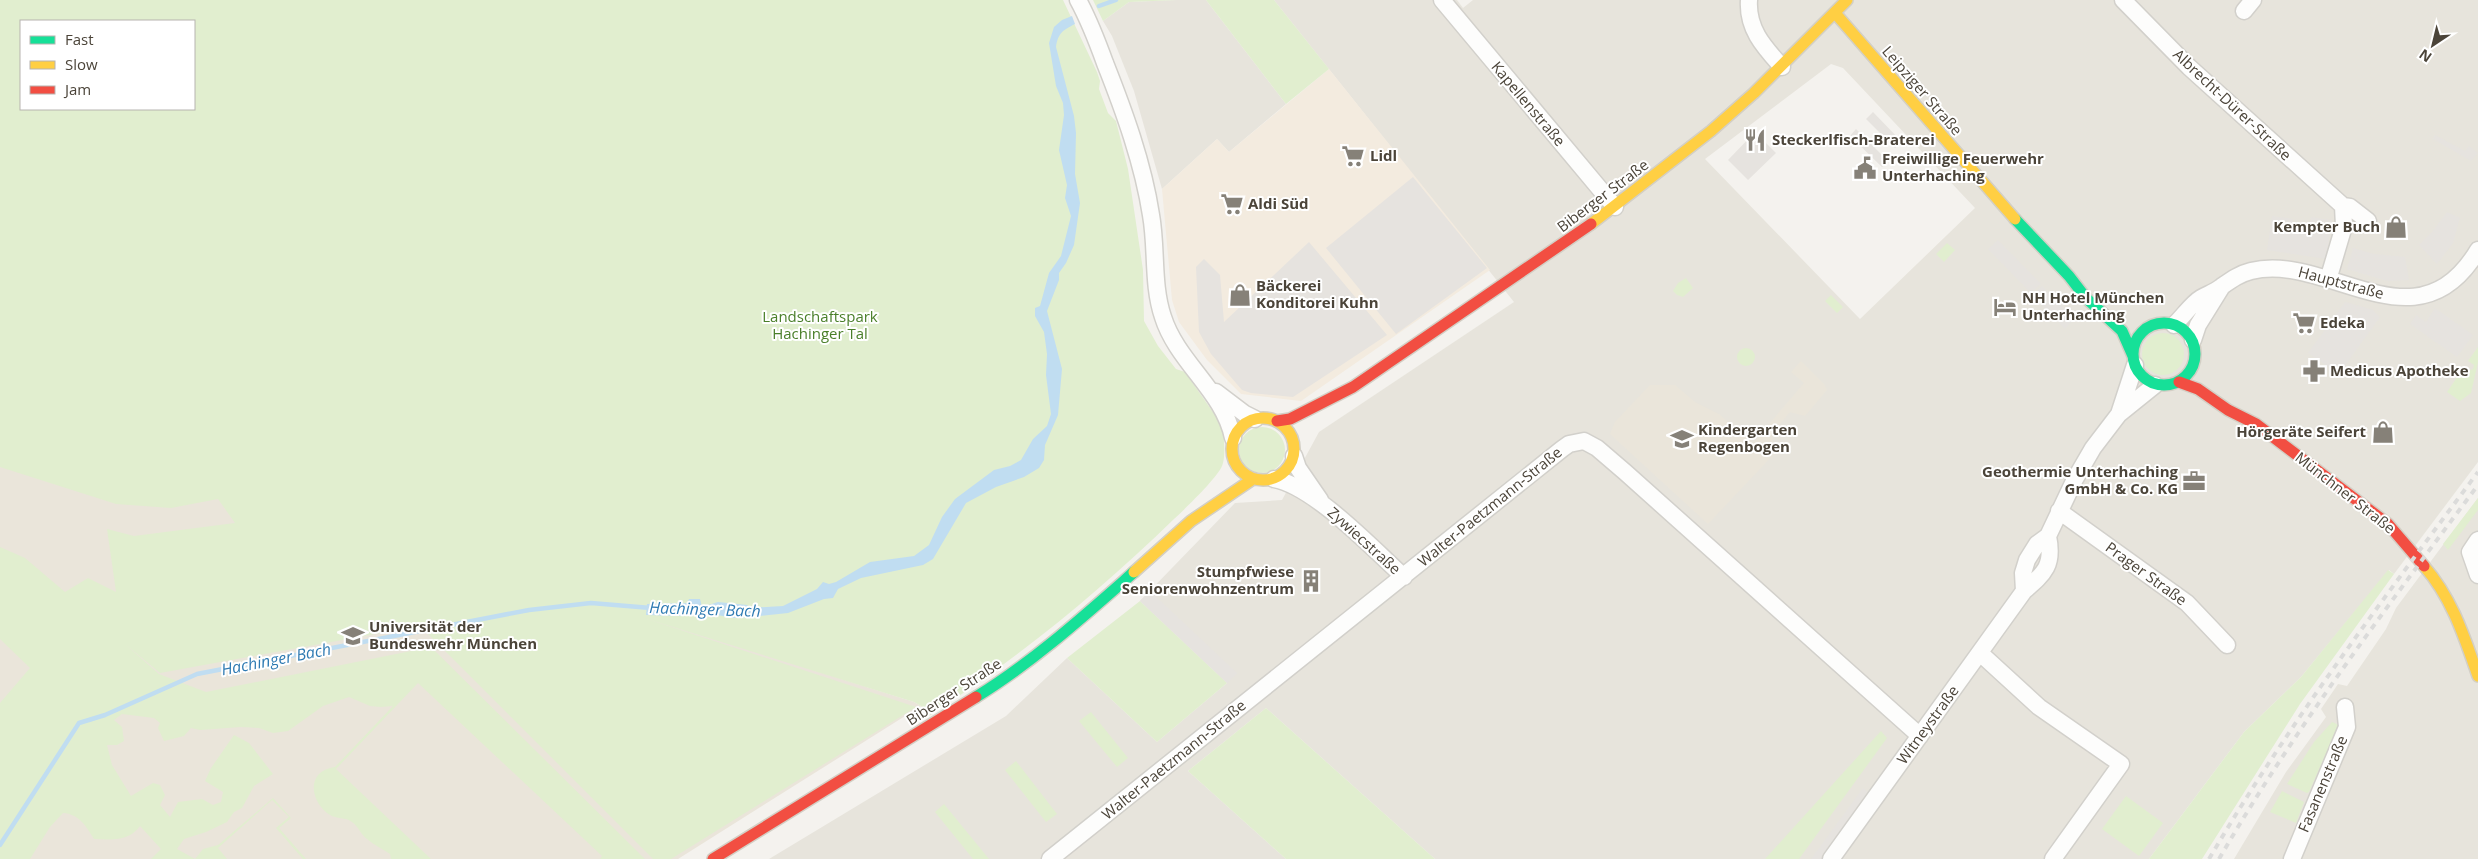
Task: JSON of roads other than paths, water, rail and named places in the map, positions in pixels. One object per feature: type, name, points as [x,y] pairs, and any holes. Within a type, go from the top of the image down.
[{"type":"main road","name":"Biberger Straße","points":[[1277,421],[1290,419],[1353,387],[1615,207],[1711,131],[1782,66],[1847,0]]},
{"type":"main road","name":"Leipziger Straße","points":[[1835,13],[1979,180],[2069,276],[2086,298],[2122,331],[2134,360]]},
{"type":"main road","name":"Leipziger Straße","points":[[2069,276],[2101,295]]},
{"type":"main road","points":[[2138,320],[2152,325],[2168,323],[2188,332],[2193,340],[2198,365],[2179,382],[2171,385],[2155,384],[2139,374],[2134,360],[2138,337],[2152,325]]},
{"type":"main road","name":"Münchner Straße","points":[[2179,382],[2198,389],[2228,410],[2256,424],[2388,524],[2411,548],[2439,583],[2455,611],[2478,676]]},
{"type":"main road","name":"Biberger Straße","points":[[1320,419],[1353,387]]},
{"type":"main road","name":"Münchner Straße","points":[[2236,399],[2256,424]]},
{"type":"main road","points":[[1225,475],[1233,460],[1233,438],[1246,422],[1255,418],[1277,421],[1288,432],[1294,451]]},
{"type":"main road","points":[[1233,460],[1244,475],[1260,481],[1274,479],[1284,474],[1290,466],[1301,435]]},
{"type":"main road","name":"Biberger Straße","points":[[713,859],[995,685],[1088,613],[1191,521],[1253,479]]},
{"type":"main road","name":"Biberger Straße","points":[[1191,521],[1214,490]]},
{"type":"street","points":[[1078,0],[1117,90],[1130,129],[1151,215],[1159,297],[1163,317],[1180,350],[1231,427],[1233,438]]},
{"type":"street","name":"Kapellenstraße","points":[[1442,0],[1615,207]]},
{"type":"street","points":[[1749,0],[1755,33],[1782,66]]},
{"type":"street","name":"Albrecht-Dürer-Straße","points":[[2123,0],[2189,67],[2344,206],[2350,207],[2368,221],[2344,226]]},
{"type":"street","points":[[2328,280],[2344,226],[2344,206]]},
{"type":"street","name":"Hauptstraße","points":[[2174,325],[2200,298],[2242,274],[2268,269],[2288,270],[2385,296],[2415,297],[2432,292],[2456,278],[2471,262],[2478,250]]},
{"type":"street","name":"Hauptstraße","points":[[2193,340],[2198,325],[2220,288]]},
{"type":"street","name":"Witneystraße","points":[[2119,414],[2134,360]]},
{"type":"street","points":[[1204,384],[1245,414],[1255,418]]},
{"type":"street","name":"Witneystraße","points":[[1831,859],[2024,591],[2023,573],[2027,560],[2037,544],[2048,536],[2059,511],[2093,448],[2119,414],[2155,384]]},
{"type":"street","name":"Walter-Paetzmann-Straße","points":[[1050,859],[1562,449],[1569,444],[1584,441],[1597,448],[1632,478],[1920,736]]},
{"type":"street","name":"Zywiecstraße","points":[[1294,451],[1298,468],[1324,506]]},
{"type":"street","name":"Zywiecstraße","points":[[1274,479],[1286,481],[1324,506],[1404,577]]},
{"type":"street","name":"Prager Straße","points":[[2059,511],[2187,603],[2227,645]]},
{"type":"street","points":[[2478,540],[2470,552],[2478,574]]},
{"type":"street","points":[[1980,653],[2039,707],[2121,764],[2053,859]]},
{"type":"street","name":"Fasanenstraße","points":[[2292,859],[2347,727],[2346,707]]},
{"type":"water","points":[[1072,16],[1075,24],[1062,32],[1056,47],[1074,116],[1076,133],[1075,174],[1080,203],[1074,245],[1059,273],[1059,280],[1047,311],[1062,369],[1058,415],[1045,445],[1044,460],[1039,468],[1024,477],[996,487],[966,503],[933,559],[923,565],[861,578],[838,589],[833,598],[824,599],[788,613],[734,618],[706,613],[682,616],[646,615],[647,604],[687,603],[689,599],[700,599],[702,607],[718,602],[747,605],[749,608],[783,606],[817,589],[823,582],[829,584],[836,582],[870,562],[914,556],[929,545],[942,517],[955,499],[994,470],[1010,466],[1021,460],[1033,439],[1047,426],[1051,414],[1046,375],[1047,354],[1044,332],[1035,316],[1035,308],[1040,306],[1049,273],[1061,256],[1071,216],[1065,198],[1067,185],[1059,150],[1064,115],[1063,103],[1056,86],[1049,43],[1054,27],[1062,20]]},
{"type":"waterway","name":"Hachinger Bach","points":[[1099,6],[1116,0]]},
{"type":"waterway","name":"Hachinger Bach","points":[[0,845],[79,723],[105,715],[197,674],[529,610],[591,603],[651,608]]},
{"type":"railway","points":[[2209,859],[2304,710],[2478,472]]},
{"type":"railway","points":[[2219,859],[2248,810],[2310,715],[2376,622],[2478,485]]},
{"type":"place","name":"Steckerlfisch-Braterei","points":[[1755,140]]},
{"type":"place","name":"Lidl","points":[[1353,156]]},
{"type":"place","name":"Freiwillige Feuerwehr Unterhaching","points":[[1865,168]]},
{"type":"place","name":"Aldi Süd","points":[[1232,204]]},
{"type":"place","name":"Kempter Buch","points":[[2396,227]]},
{"type":"place","name":"Bäckerei Konditorei Kuhn","points":[[1240,295]]},
{"type":"place","name":"NH Hotel München Unterhaching","points":[[2005,307]]},
{"type":"place","name":"Edeka","points":[[2304,323]]},
{"type":"place","name":"Medicus Apotheke","points":[[2314,371]]},
{"type":"place","name":"Hörgeräte Seifert","points":[[2383,432]]},
{"type":"place","name":"Kindergarten Regenbogen","points":[[1682,439]]},
{"type":"place","name":"Geothermie Unterhaching GmbH & Co. KG","points":[[2194,481]]},
{"type":"place","name":"Stumpfwiese Seniorenwohnzentrum","points":[[1311,581]]},
{"type":"place","name":"Universität der Bundeswehr München","points":[[353,636]]},
{"type":"park label","name":"Landschaftspark Hachinger Tal","points":[[820,326]]}]
